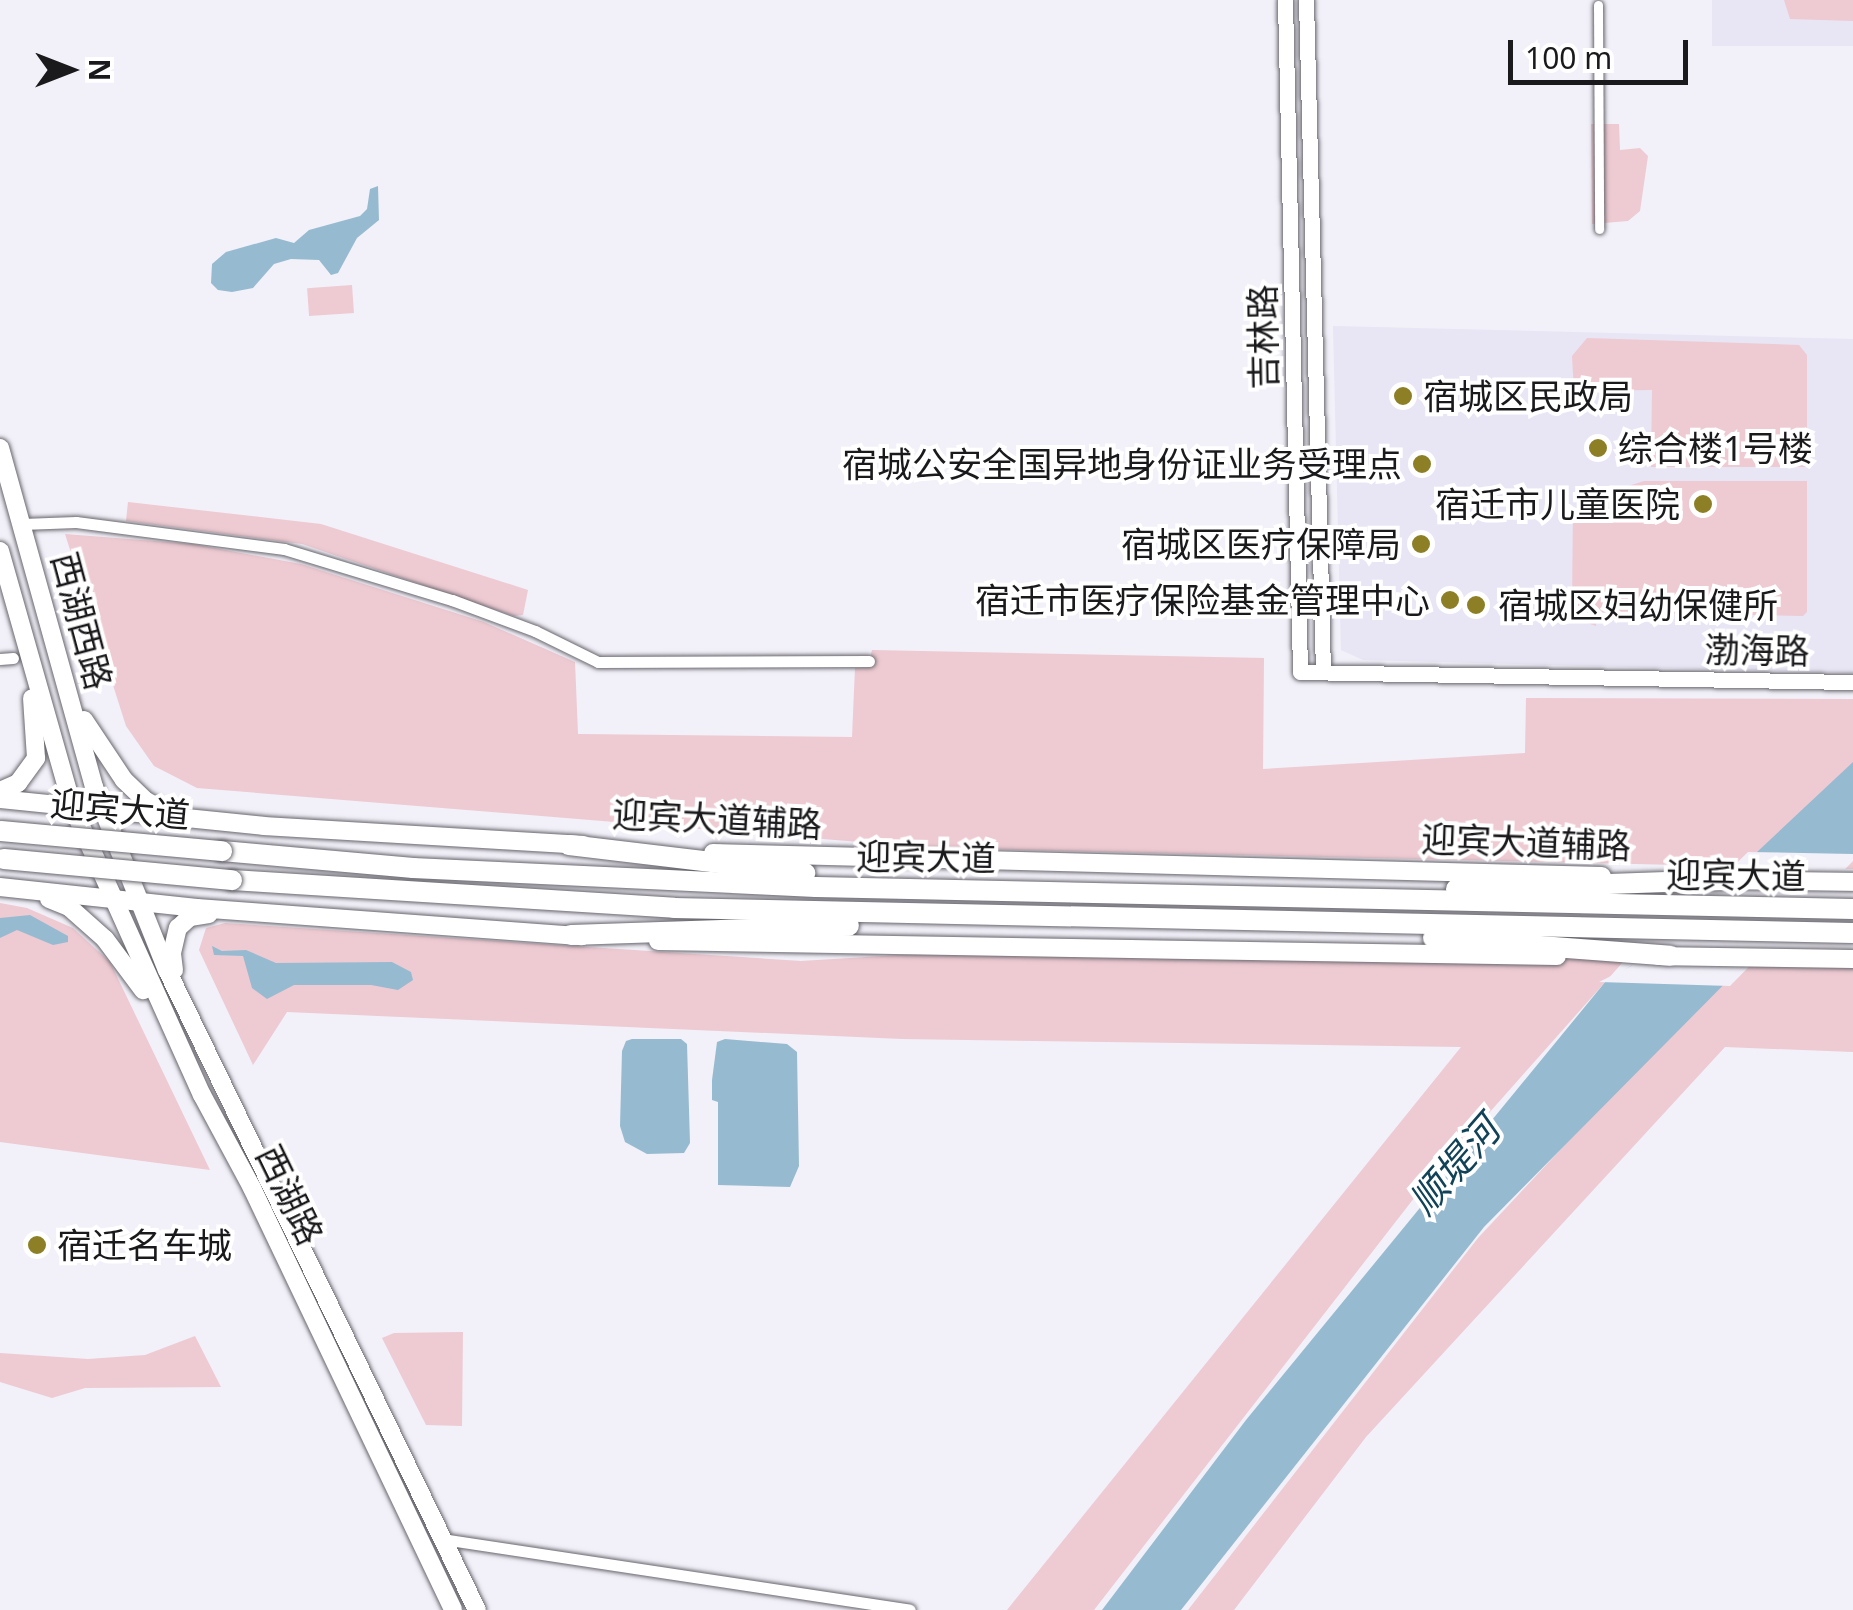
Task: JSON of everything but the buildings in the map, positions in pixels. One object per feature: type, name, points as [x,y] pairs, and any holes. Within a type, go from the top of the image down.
[{"type":"highway","name":"迎宾大道","points":[[1,831],[590,877],[1106,894],[1853,909]]},
{"type":"highway","points":[[569,845],[786,872],[1051,882],[1106,894]]},
{"type":"highway","name":"迎宾大道","points":[[2,859],[232,880],[674,908],[1853,932]]},
{"type":"highway","points":[[1136,894],[1246,885],[1442,890],[1724,880]]},
{"type":"highway","points":[[572,935],[868,926],[1010,928],[1063,918]]},
{"type":"highway","points":[[1312,922],[1412,937],[1670,956]]},
{"type":"main road","name":"西湖西路","points":[[0,448],[102,810]]},
{"type":"main road","name":"西湖西路","points":[[0,553],[72,806]]},
{"type":"main road","points":[[0,553],[15,658],[37,738],[36,758],[18,783],[0,791]]},
{"type":"main road","points":[[40,587],[87,730],[124,780],[162,812],[242,824]]},
{"type":"main road","name":"迎宾大道辅路","points":[[0,799],[242,824],[744,855],[1853,882]]},
{"type":"main road","name":"西湖路","points":[[72,806],[202,1096],[252,1188],[453,1610]]},
{"type":"main road","name":"西湖路","points":[[102,810],[167,970],[476,1610]]},
{"type":"main road","points":[[0,887],[269,914],[665,942],[1618,954]]},
{"type":"main road","points":[[0,887],[69,907],[105,939],[132,970],[202,1096]]},
{"type":"main road","points":[[232,1098],[174,979],[172,953],[178,928],[190,918],[269,914]]},
{"type":"main road","points":[[1670,956],[1853,959]]},
{"type":"street","name":"吉林路","points":[[1286,0],[1300,672]]},
{"type":"street","name":"吉林路","points":[[1306,0],[1323,672]]},
{"type":"street","points":[[1598,5],[1599,230]]},
{"type":"street","points":[[22,524],[76,522],[284,549],[452,600],[535,631],[598,662],[869,661]]},
{"type":"street","name":"渤海路","points":[[1300,672],[1853,682]]},
{"type":"street","points":[[442,1539],[910,1610]]},
{"type":"shaded area","points":[[1712,0],[1853,0],[1853,46],[1712,46]]},
{"type":"shaded area","points":[[1784,0],[1853,0],[1853,21],[1790,19]]},
{"type":"shaded area","points":[[1591,124],[1619,124],[1620,150],[1640,148],[1648,156],[1640,211],[1628,221],[1592,224]]},
{"type":"shaded area","points":[[352,285],[354,313],[309,316],[307,288]]},
{"type":"shaded area","points":[[1333,326],[1853,339],[1853,673],[1363,660],[1341,650]]},
{"type":"shaded area","points":[[1587,338],[1799,345],[1807,355],[1807,467],[1651,467],[1652,390],[1574,391],[1572,356]]},
{"type":"shaded area","points":[[1644,481],[1807,481],[1807,612],[1803,616],[1596,612],[1596,626],[1582,621],[1572,610],[1573,508],[1617,507],[1616,490]]},
{"type":"shaded area","points":[[128,502],[321,524],[528,590],[523,615],[514,616],[302,544],[126,521]]},
{"type":"shaded area","points":[[65,534],[193,544],[301,564],[484,622],[575,662],[578,734],[852,737],[855,668],[868,668],[872,650],[1264,658],[1263,769],[1525,753],[1526,698],[1853,699],[1853,869],[933,848],[197,788],[154,766],[126,726]]},
{"type":"shaded area","points":[[0,903],[27,908],[73,928],[110,962],[210,1170],[0,1142]]},
{"type":"shaded area","points":[[225,923],[801,961],[1063,945],[1615,955],[1623,962],[1418,1193],[1094,1610],[1007,1610],[1461,1047],[902,1039],[287,1012],[253,1065],[199,950],[206,928]]},
{"type":"shaded area","points":[[1740,957],[1853,958],[1853,1052],[1725,1047],[1366,1437],[1234,1610],[1188,1610],[1478,1238]]},
{"type":"shaded area","points":[[463,1332],[462,1426],[426,1425],[382,1338],[394,1333]]},
{"type":"shaded area","points":[[195,1336],[221,1387],[85,1388],[52,1398],[0,1382],[0,1353],[88,1359],[145,1355]]},
{"type":"water","points":[[378,186],[379,220],[357,238],[338,273],[331,275],[319,260],[291,259],[274,264],[253,288],[232,292],[218,290],[211,283],[212,264],[226,252],[276,238],[294,243],[309,230],[360,216],[367,209],[370,189]]},
{"type":"water","points":[[1853,762],[1853,854],[1484,1227],[1181,1610],[1102,1610],[1246,1420],[1606,981],[1644,958]]},
{"type":"water","points":[[30,915],[68,936],[68,942],[53,945],[17,930],[0,938],[0,918]]},
{"type":"water","points":[[212,946],[222,951],[246,950],[276,963],[392,962],[411,972],[413,980],[398,990],[371,985],[294,985],[267,999],[252,988],[243,956],[214,955]]},
{"type":"water","points":[[681,1039],[687,1044],[690,1143],[684,1153],[647,1154],[625,1142],[620,1126],[622,1051],[626,1041]]},
{"type":"water","points":[[725,1039],[787,1044],[797,1052],[799,1166],[790,1187],[718,1185],[718,1102],[712,1100],[712,1080],[717,1042]]},
{"type":"pier","points":[[1748,852],[1853,854],[1853,861],[1730,986],[1599,982],[1631,966]]},
{"type":"place","name":"宿城区民政局","points":[[1403,396]]},
{"type":"place","name":"综合楼1号楼","points":[[1598,448]]},
{"type":"place","name":"宿城公安全国异地身份证业务受理点","points":[[1422,464]]},
{"type":"place","name":"宿迁市儿童医院","points":[[1703,504]]},
{"type":"place","name":"宿城区医疗保障局","points":[[1421,544]]},
{"type":"place","name":"宿迁市医疗保险基金管理中心","points":[[1450,600]]},
{"type":"place","name":"宿城区妇幼保健所","points":[[1476,605]]},
{"type":"place","name":"宿迁名车城","points":[[37,1245]]},
{"type":"water label","name":"顺堤河","points":[[1454,1165]]}]
